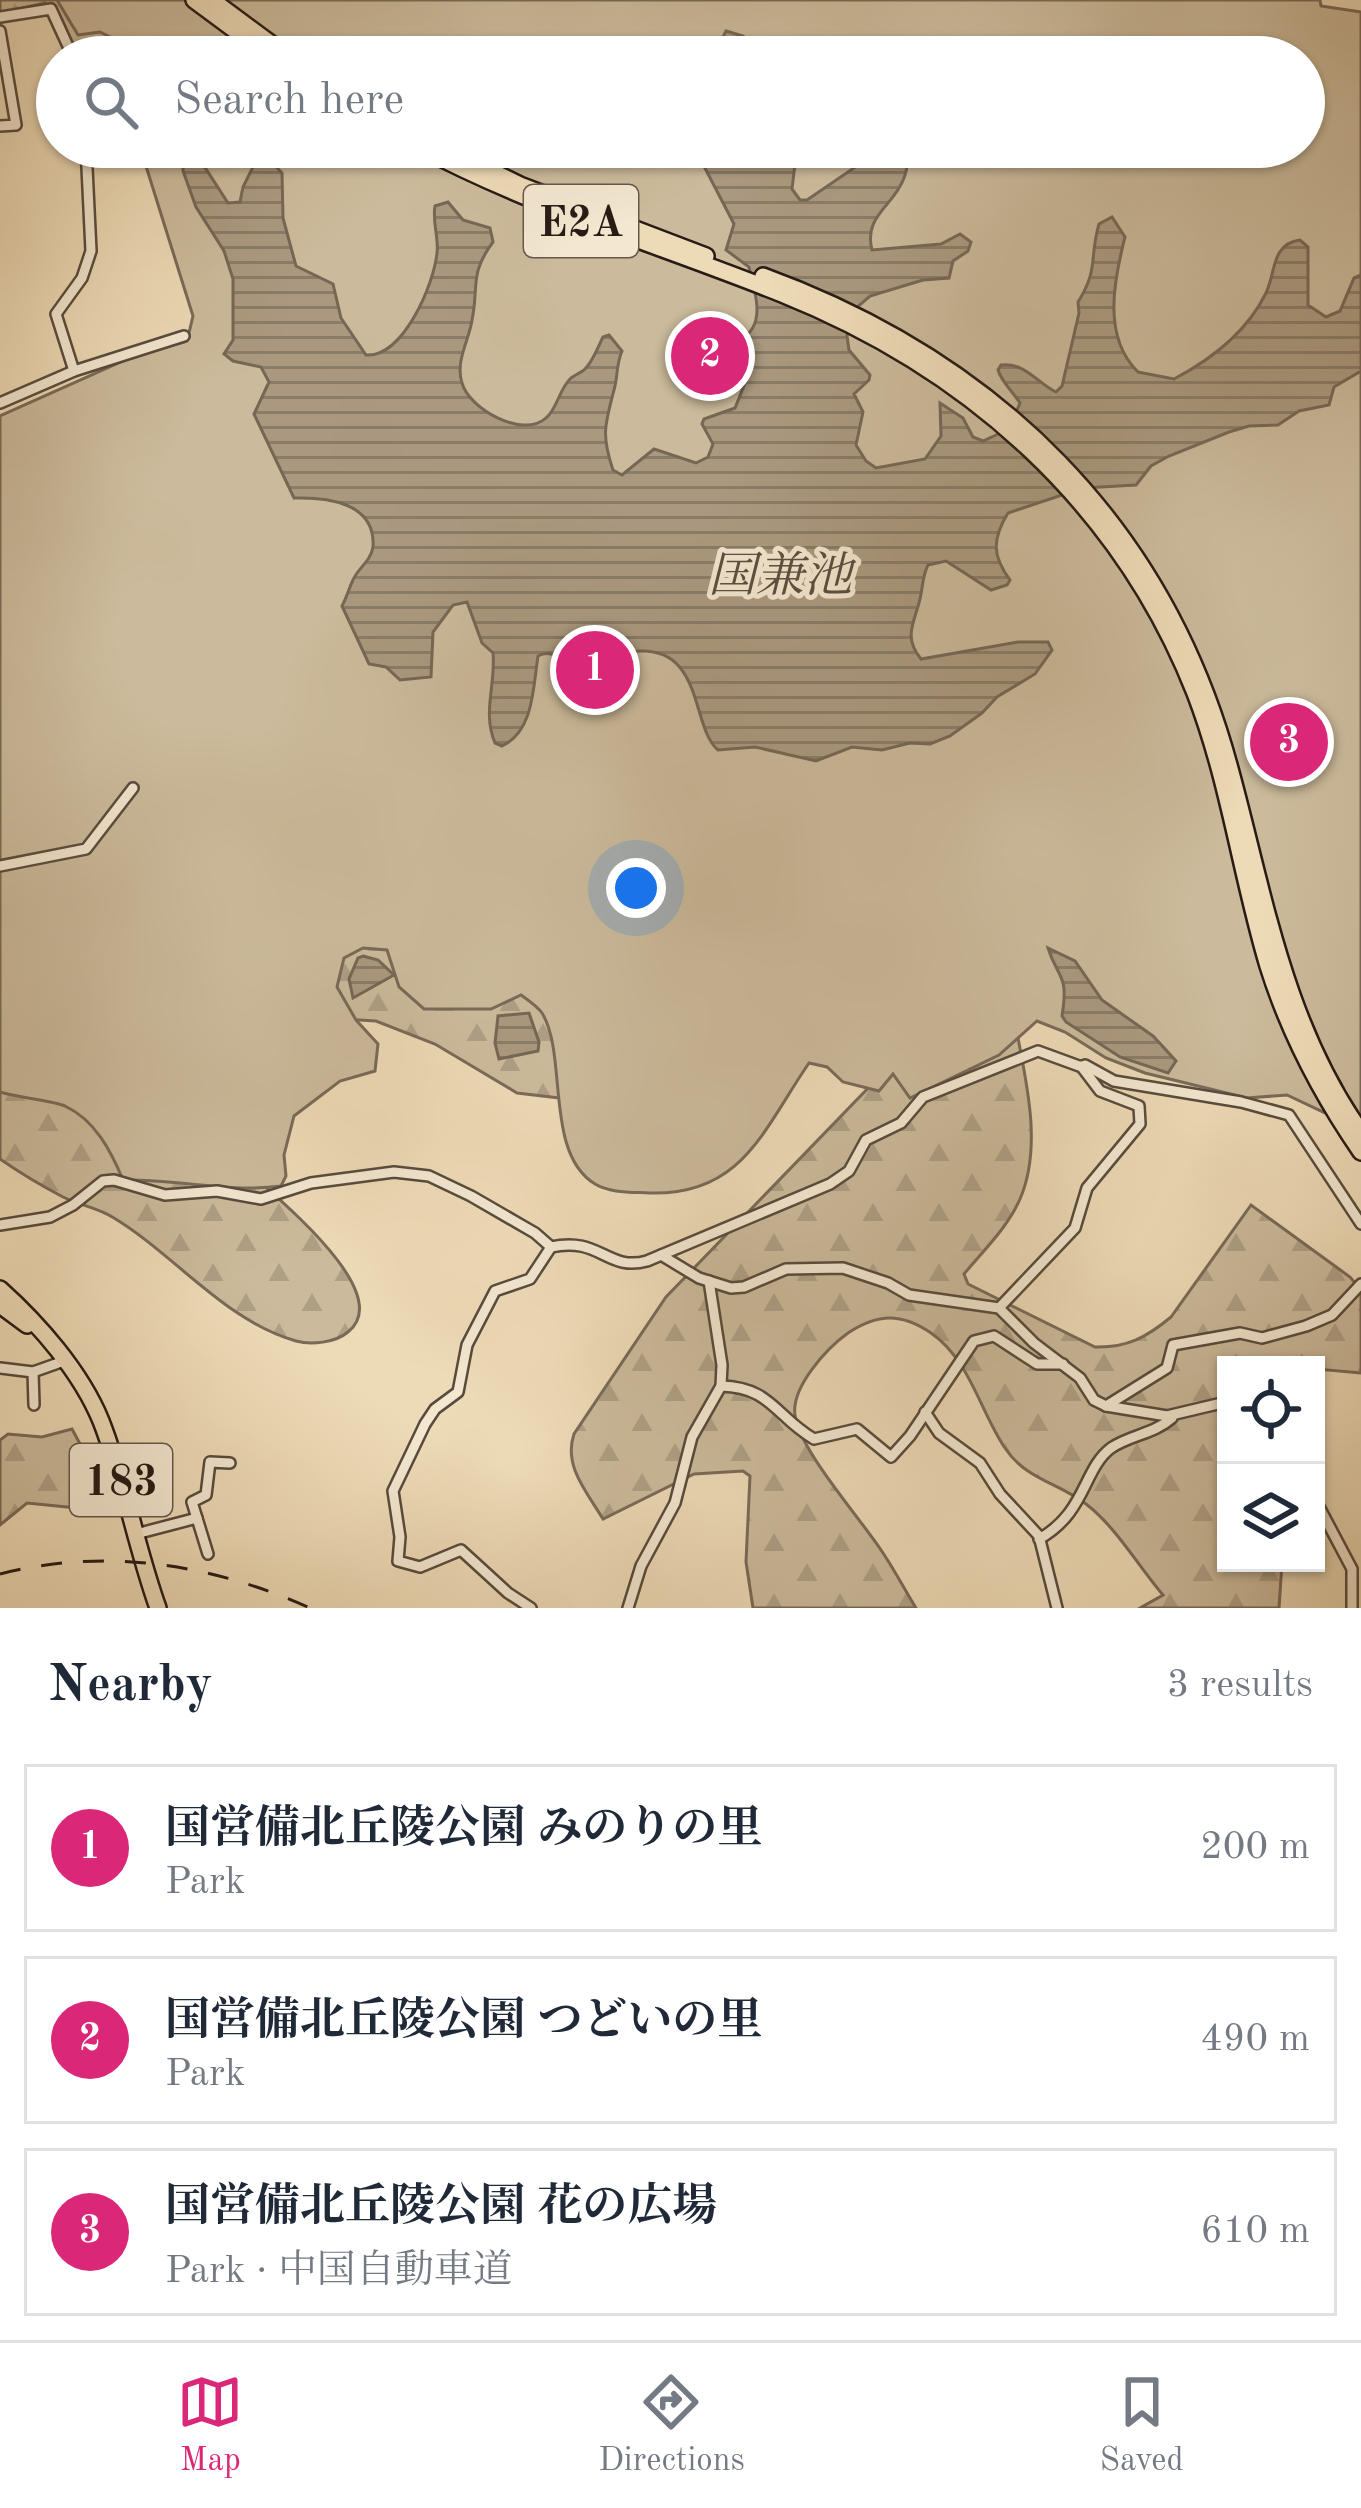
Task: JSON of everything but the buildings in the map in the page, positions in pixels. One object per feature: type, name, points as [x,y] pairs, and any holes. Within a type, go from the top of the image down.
[{"type":"highway","points":[[194,0],[243,36]]},
{"type":"highway","points":[[212,0],[261,36]]},
{"type":"highway","name":"E2A","points":[[464,168],[565,215],[750,277]]},
{"type":"highway","name":"E2A","points":[[489,168],[868,328],[944,366],[1005,417],[1087,499],[1151,580],[1190,654],[1219,730],[1290,995],[1324,1072],[1361,1132]]},
{"type":"highway","name":"E2A","points":[[1087,499],[1144,590],[1189,679],[1220,772],[1279,999],[1313,1077],[1361,1152]]},
{"type":"highway","name":"183","points":[[0,1289],[64,1360],[99,1417],[158,1608]]},
{"type":"highway","name":"183","points":[[0,1305],[64,1360]]},
{"type":"street","points":[[0,17],[51,9],[63,36]]},
{"type":"street","points":[[0,31],[16,125],[0,126]]},
{"type":"street","points":[[74,371],[56,314],[82,278],[91,251],[87,168]]},
{"type":"street","points":[[0,404],[74,371],[184,336]]},
{"type":"street","points":[[0,866],[86,849],[133,788]]},
{"type":"street","points":[[0,1225],[50,1216],[103,1181],[165,1195],[217,1191],[261,1199],[311,1183],[394,1172],[429,1176],[450,1186],[503,1213],[551,1247],[585,1244],[610,1259],[632,1264],[830,1184],[849,1171],[866,1139],[901,1123],[917,1102],[1038,1051],[1114,1081],[1241,1102],[1289,1115],[1361,1224]]},
{"type":"street","points":[[999,1308],[1075,1228],[1087,1188],[1140,1124],[1139,1106],[1100,1091],[1079,1066]]},
{"type":"street","points":[[531,1608],[461,1550],[420,1567],[398,1561],[400,1537],[393,1491],[425,1424],[435,1409],[458,1392],[467,1345],[495,1291],[530,1280],[551,1247]]},
{"type":"street","points":[[661,1255],[709,1281],[744,1287],[786,1269],[843,1268],[909,1294],[999,1308],[1106,1406],[1174,1416]]},
{"type":"street","points":[[628,1608],[641,1566],[675,1503],[692,1437],[721,1386],[709,1281]]},
{"type":"street","points":[[1106,1406],[1167,1368],[1173,1345],[1240,1333],[1262,1338],[1306,1326],[1332,1315],[1361,1284]]},
{"type":"street","points":[[721,1386],[744,1387],[761,1395],[814,1439],[857,1429],[891,1457],[968,1347],[984,1337],[994,1336],[1037,1364],[1063,1364]]},
{"type":"street","points":[[0,1368],[33,1372],[64,1360]]},
{"type":"street","points":[[33,1372],[34,1405]]},
{"type":"street","points":[[1039,1539],[1076,1508],[1111,1448],[1140,1438],[1174,1416],[1217,1404]]},
{"type":"street","points":[[925,1412],[939,1433],[980,1463],[993,1486],[1039,1539],[1057,1608]]},
{"type":"street","points":[[208,1554],[191,1502],[206,1495],[210,1462],[230,1463]]},
{"type":"street","points":[[136,1534],[196,1518]]},
{"type":"street","points":[[1325,1518],[1352,1569],[1352,1608]]},
{"type":"green space","points":[[0,0],[92,0],[132,36],[60,36],[45,3],[0,13]]},
{"type":"green space","points":[[57,0],[1320,0],[1321,6],[1361,12],[1361,1130],[1287,1095],[1247,1098],[1145,1073],[1037,1021],[999,1055],[910,1098],[893,1074],[879,1091],[843,1082],[827,1067],[809,1063],[763,1133],[729,1170],[681,1191],[614,1191],[595,1184],[569,1150],[550,1031],[538,1008],[521,995],[491,1009],[424,1009],[399,987],[387,950],[363,948],[344,958],[337,987],[356,1020],[378,1044],[375,1071],[340,1081],[294,1116],[281,1186],[123,1180],[101,1137],[76,1112],[0,1092],[0,416],[132,357],[187,341],[193,316],[147,168],[1325,168],[1325,36],[78,35]]},
{"type":"green space","points":[[0,858],[1017,1033],[1030,1116],[1027,1179],[1009,1219],[964,1274],[968,1284],[1095,1347],[1127,1343],[1171,1317],[1251,1205],[1361,1290],[1361,1373],[1325,1370],[1325,1356],[1217,1356],[1217,1572],[1281,1572],[1279,1608],[1140,1608],[1163,1595],[1097,1513],[1013,1458],[944,1344],[900,1319],[870,1322],[848,1333],[821,1358],[804,1381],[795,1415],[807,1447],[916,1608],[753,1608],[746,1562],[750,1476],[743,1471],[694,1474],[603,1519],[574,1468],[574,1434],[666,1297],[934,1020],[602,1103],[517,1093],[435,1044],[376,1021],[326,1018],[247,1170],[326,1246],[357,1294],[359,1315],[348,1332],[330,1341],[302,1342],[246,1319],[114,1218],[63,1197],[0,1159]]},
{"type":"green space","points":[[72,1429],[94,1470],[98,1510],[27,1503],[0,1525],[0,1440],[8,1434],[42,1437]]},
{"type":"water","name":"国兼池","points":[[205,168],[228,203],[240,202],[252,168],[277,168],[282,173],[283,218],[296,266],[333,284],[341,318],[366,355],[392,345],[423,300],[437,253],[435,206],[448,202],[463,220],[490,228],[493,242],[478,272],[461,359],[460,375],[467,393],[498,418],[536,424],[550,414],[566,383],[585,369],[603,337],[609,335],[622,351],[606,438],[613,470],[622,475],[654,449],[696,463],[708,457],[713,444],[704,419],[735,408],[745,383],[732,353],[755,322],[755,290],[749,267],[726,250],[734,224],[705,168],[794,168],[792,189],[800,200],[807,200],[854,168],[906,168],[872,228],[872,250],[941,244],[960,234],[971,242],[968,251],[953,261],[949,278],[923,280],[870,296],[856,308],[847,336],[849,350],[870,375],[854,394],[863,412],[856,445],[876,468],[925,459],[941,436],[940,403],[963,418],[973,437],[983,441],[1009,429],[1020,403],[998,370],[1001,365],[1024,370],[1056,392],[1062,386],[1099,224],[1112,217],[1125,237],[1117,271],[1115,325],[1119,342],[1138,372],[1174,379],[1215,353],[1258,307],[1279,253],[1300,240],[1308,247],[1308,305],[1326,317],[1340,311],[1354,278],[1361,275],[1361,371],[1334,387],[1329,405],[1299,411],[1278,425],[1229,432],[1169,456],[1151,466],[1136,485],[1083,488],[1008,513],[996,547],[1010,580],[1007,585],[991,590],[946,561],[928,565],[911,634],[921,659],[1018,642],[1048,642],[1052,650],[1035,674],[997,697],[950,736],[930,744],[882,750],[852,747],[816,761],[755,747],[718,750],[709,739],[683,672],[671,659],[654,652],[630,652],[581,680],[561,659],[538,656],[526,719],[502,746],[495,743],[491,732],[493,653],[482,643],[467,602],[453,605],[433,632],[431,677],[400,680],[386,667],[369,664],[342,606],[372,552],[372,532],[358,511],[347,505],[294,498],[254,414],[269,382],[261,367],[233,361],[224,354],[233,340],[233,279],[183,171]]},
{"type":"water","points":[[1048,948],[1075,961],[1102,1000],[1153,1036],[1176,1061],[1168,1073],[1120,1057],[1066,1022],[1063,984]]},
{"type":"water","points":[[363,956],[378,960],[394,975],[353,998],[349,979]]},
{"type":"water","points":[[529,1013],[538,1051],[499,1059],[495,1043],[498,1016]]},
{"type":"railway","points":[[0,1574],[79,1562],[158,1564],[235,1580],[310,1608]]},
{"type":"place","name":"国営備北丘陵公園 つどいの里","points":[[710,356]]},
{"type":"place","name":"国営備北丘陵公園 みのりの里","points":[[595,670]]},
{"type":"place","name":"国営備北丘陵公園 花の広場","points":[[1289,742]]}]
